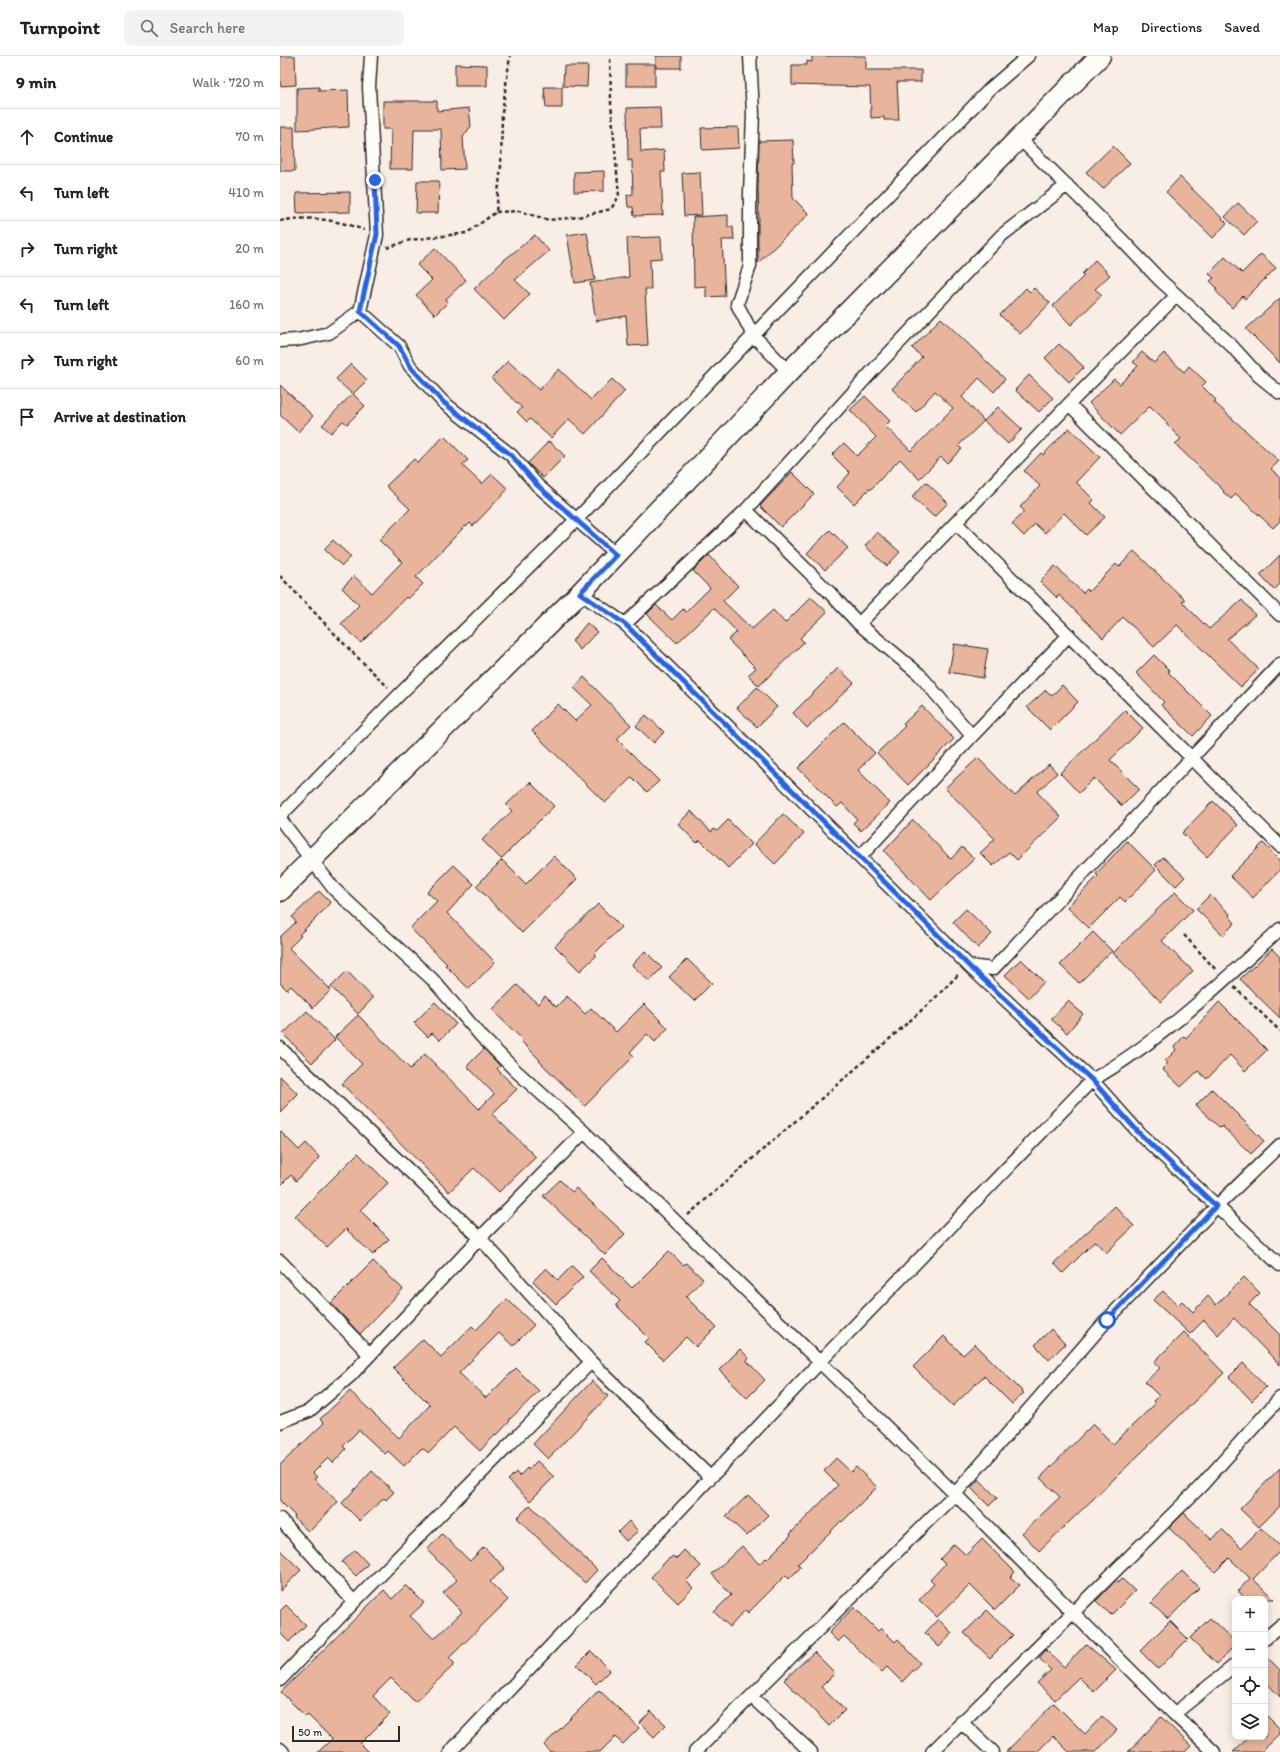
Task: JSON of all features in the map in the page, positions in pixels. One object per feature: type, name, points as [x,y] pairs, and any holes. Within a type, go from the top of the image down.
[{"type":"main road","points":[[280,891],[580,593],[789,372],[1100,56]]},
{"type":"street","points":[[280,341],[297,340],[329,333],[360,311],[377,234],[369,87],[370,56]]},
{"type":"street","points":[[750,56],[753,114],[750,193],[750,266],[737,304],[753,335],[789,372]]},
{"type":"street","points":[[1028,56],[990,89],[576,520],[398,696],[280,817],[334,889],[432,979],[482,1037],[516,1071],[584,1132],[820,1362],[1214,1752]]},
{"type":"street","points":[[1018,138],[1067,184],[1176,296],[1230,344],[1259,376],[1280,393]]},
{"type":"street","points":[[625,624],[746,510],[876,367],[1002,235],[1067,184]]},
{"type":"street","points":[[859,624],[1069,404],[1176,296]]},
{"type":"street","points":[[360,311],[399,346],[410,366],[443,402],[511,455],[537,485],[616,555]]},
{"type":"street","points":[[1069,404],[1280,615]]},
{"type":"street","points":[[746,510],[829,592],[859,624],[919,674],[972,736]]},
{"type":"street","points":[[956,523],[1280,846]]},
{"type":"street","points":[[580,593],[625,624],[969,966],[1092,1080],[1140,1134],[1280,1265]]},
{"type":"street","points":[[860,857],[972,736],[1069,635]]},
{"type":"street","points":[[969,966],[993,969],[1280,664]]},
{"type":"street","points":[[450,1752],[710,1477],[1092,1080],[1119,1065],[1166,1030],[1280,929]]},
{"type":"street","points":[[280,1048],[480,1238],[591,1362],[710,1477]]},
{"type":"street","points":[[280,1422],[309,1411],[350,1376],[480,1238],[584,1132]]},
{"type":"street","points":[[695,1752],[955,1494],[1107,1320],[1216,1206],[1280,1145]]},
{"type":"street","points":[[280,1261],[370,1355]]},
{"type":"street","points":[[280,1680],[354,1602],[591,1362]]},
{"type":"street","points":[[932,1752],[1200,1486],[1280,1398]]},
{"type":"street","points":[[280,1519],[354,1602]]},
{"type":"street","points":[[1268,1636],[1280,1626]]},
{"type":"street","points":[[1174,1714],[1232,1667]]},
{"type":"street","points":[[752,1697],[810,1752]]},
{"type":"street","points":[[961,1722],[993,1752]]},
{"type":"street","points":[[280,1749],[283,1752]]},
{"type":"path","points":[[496,212],[501,166],[502,113],[510,56]]},
{"type":"path","points":[[373,252],[410,240],[467,234],[496,212],[519,211],[549,220],[578,217],[611,209],[619,196],[611,102],[610,56]]},
{"type":"path","points":[[280,221],[293,218],[333,221],[351,225],[377,234]]},
{"type":"path","points":[[280,576],[350,650],[398,696]]},
{"type":"path","points":[[678,1224],[900,1030],[934,999],[954,978],[969,966]]},
{"type":"building","points":[[280,56],[295,56],[296,85],[280,86]]},
{"type":"building","points":[[656,56],[681,56],[681,68],[656,68]]},
{"type":"building","points":[[812,56],[866,56],[866,70],[921,70],[921,82],[897,82],[899,120],[884,120],[884,117],[871,118],[870,87],[792,85],[792,65],[807,65],[807,61],[812,62]]},
{"type":"building","points":[[455,64],[487,65],[487,86],[455,86]]},
{"type":"building","points":[[626,64],[655,64],[655,86],[626,86]]},
{"type":"building","points":[[564,66],[588,66],[587,87],[563,86]]},
{"type":"building","points":[[319,87],[319,91],[348,90],[349,127],[297,130],[297,88]]},
{"type":"building","points":[[544,87],[562,87],[562,108],[546,108]]},
{"type":"building","points":[[383,101],[437,101],[437,111],[469,108],[471,126],[463,137],[465,169],[442,170],[441,129],[414,129],[413,169],[390,169],[391,129],[383,129]]},
{"type":"building","points":[[660,107],[661,129],[640,129],[641,152],[664,150],[665,172],[661,172],[663,215],[634,216],[633,207],[628,207],[627,195],[633,194],[632,160],[628,161],[627,108]]},
{"type":"building","points":[[280,127],[294,127],[295,171],[280,171]]},
{"type":"building","points":[[738,127],[739,148],[702,150],[701,128]]},
{"type":"building","points":[[793,140],[793,198],[809,214],[758,263],[759,141]]},
{"type":"building","points":[[1113,146],[1130,163],[1103,189],[1086,172]]},
{"type":"building","points":[[604,171],[604,191],[574,192],[574,172]]},
{"type":"building","points":[[700,172],[702,215],[684,216],[682,173]]},
{"type":"building","points":[[1180,177],[1227,223],[1213,238],[1166,192]]},
{"type":"building","points":[[417,181],[439,181],[438,213],[416,213]]},
{"type":"building","points":[[350,192],[350,212],[297,213],[296,193]]},
{"type":"building","points":[[1238,203],[1257,221],[1244,235],[1225,217]]},
{"type":"building","points":[[728,215],[728,227],[733,227],[734,240],[722,240],[725,296],[706,297],[706,286],[694,287],[693,217]]},
{"type":"building","points":[[587,232],[595,280],[575,283],[567,235]]},
{"type":"building","points":[[535,235],[549,251],[515,280],[530,294],[504,320],[474,289],[503,261]]},
{"type":"building","points":[[661,237],[662,258],[650,259],[651,289],[645,289],[648,345],[628,346],[626,316],[596,321],[590,283],[629,277],[627,238]]},
{"type":"building","points":[[435,248],[466,280],[446,299],[448,302],[435,315],[416,295],[432,280],[417,265]]},
{"type":"building","points":[[1261,254],[1276,268],[1245,299],[1243,296],[1232,308],[1215,290],[1217,288],[1210,281],[1214,278],[1209,274],[1225,257],[1242,273]]},
{"type":"building","points":[[1095,260],[1110,275],[1095,289],[1102,295],[1071,325],[1053,306],[1084,276],[1082,274]]},
{"type":"building","points":[[1026,288],[1030,292],[1034,288],[1050,303],[1020,334],[1000,315]]},
{"type":"building","points":[[1280,298],[1280,363],[1246,329]]},
{"type":"building","points":[[941,318],[1005,379],[994,392],[979,378],[962,397],[984,421],[958,446],[962,449],[947,463],[941,457],[919,479],[900,459],[854,504],[837,487],[850,473],[832,455],[844,443],[857,456],[876,437],[850,410],[865,396],[890,421],[885,426],[911,451],[953,408],[935,391],[916,412],[892,389],[922,357],[912,348]]},
{"type":"building","points":[[1059,344],[1084,367],[1069,382],[1045,358]]},
{"type":"building","points":[[1142,352],[1154,363],[1164,353],[1184,372],[1189,366],[1206,382],[1202,386],[1216,400],[1214,402],[1279,461],[1271,469],[1280,477],[1280,521],[1273,528],[1236,494],[1231,499],[1223,492],[1224,491],[1175,444],[1181,439],[1166,424],[1168,423],[1150,406],[1120,435],[1089,403],[1114,379],[1120,384],[1138,366],[1133,362]]},
{"type":"building","points":[[508,361],[539,390],[559,369],[591,400],[612,379],[625,391],[585,434],[569,419],[551,438],[530,419],[527,422],[517,412],[522,408],[491,378]]},
{"type":"building","points":[[351,364],[367,380],[353,394],[365,406],[347,424],[343,421],[331,433],[322,425],[352,394],[336,379]]},
{"type":"building","points":[[1029,375],[1053,398],[1039,412],[1015,390]]},
{"type":"building","points":[[280,385],[313,416],[298,432],[280,415]]},
{"type":"building","points":[[998,407],[1022,429],[1008,444],[984,421]]},
{"type":"building","points":[[1069,428],[1100,457],[1076,482],[1094,500],[1091,503],[1105,517],[1086,535],[1064,513],[1045,533],[1035,524],[1024,536],[1012,524],[1024,511],[1020,507],[1040,486],[1024,471],[1041,453],[1043,455]]},
{"type":"building","points":[[444,436],[468,460],[462,465],[482,484],[492,474],[508,489],[473,526],[470,523],[466,527],[465,526],[416,577],[423,584],[408,599],[406,597],[361,643],[341,624],[359,605],[342,588],[354,576],[372,593],[402,562],[379,540],[410,509],[386,486],[414,459],[418,463]]},
{"type":"building","points":[[549,441],[565,456],[543,478],[528,463]]},
{"type":"building","points":[[792,472],[814,494],[781,527],[760,506]]},
{"type":"building","points":[[926,482],[948,503],[934,517],[912,497]]},
{"type":"building","points":[[830,530],[848,548],[825,570],[807,553]]},
{"type":"building","points":[[877,532],[900,552],[887,566],[865,546]]},
{"type":"building","points":[[333,540],[351,557],[342,566],[324,549]]},
{"type":"building","points":[[1134,551],[1185,600],[1182,602],[1209,629],[1242,600],[1255,615],[1227,639],[1259,669],[1241,687],[1177,625],[1154,647],[1123,617],[1103,638],[1059,595],[1057,598],[1040,581],[1055,566],[1083,593],[1087,589],[1089,591],[1116,564],[1119,567]]},
{"type":"building","points":[[709,555],[738,586],[723,601],[752,629],[773,610],[785,623],[811,597],[827,612],[800,638],[804,642],[759,686],[748,675],[756,668],[728,640],[737,632],[714,608],[677,643],[647,614],[656,605],[672,620],[683,609],[686,612],[710,588],[693,571]]},
{"type":"building","points":[[1280,555],[1280,584],[1274,590],[1260,575]]},
{"type":"building","points":[[587,623],[597,632],[580,650],[572,641]]},
{"type":"building","points":[[954,644],[988,649],[983,678],[949,672]]},
{"type":"building","points":[[1154,655],[1170,671],[1168,672],[1212,716],[1193,736],[1161,705],[1164,702],[1136,673]]},
{"type":"building","points":[[838,668],[854,683],[807,728],[793,713]]},
{"type":"building","points":[[584,677],[631,725],[617,739],[659,781],[647,792],[632,777],[605,803],[532,731],[558,704],[575,721],[592,705],[574,688]]},
{"type":"building","points":[[1062,685],[1078,702],[1050,730],[1027,707],[1046,690],[1052,696]]},
{"type":"building","points":[[757,687],[777,707],[757,727],[737,708]]},
{"type":"building","points":[[922,706],[954,739],[908,785],[877,753],[905,726],[903,724]]},
{"type":"building","points":[[1125,710],[1143,728],[1110,760],[1139,789],[1122,806],[1094,778],[1079,793],[1060,773]]},
{"type":"building","points":[[646,715],[664,732],[654,743],[636,726]]},
{"type":"building","points":[[844,722],[875,753],[858,770],[890,803],[861,831],[853,823],[857,819],[842,803],[837,807],[798,768]]},
{"type":"building","points":[[978,758],[1015,796],[1049,764],[1057,773],[1037,792],[1061,817],[1017,860],[1009,852],[993,866],[980,853],[995,839],[945,788]]},
{"type":"building","points":[[530,782],[554,806],[501,859],[482,840],[512,811],[506,805]]},
{"type":"building","points":[[1213,801],[1238,825],[1207,857],[1182,833]]},
{"type":"building","points":[[691,811],[711,832],[714,829],[717,831],[728,820],[752,844],[728,868],[700,840],[697,843],[678,824]]},
{"type":"building","points":[[783,814],[804,834],[775,864],[754,844]]},
{"type":"building","points":[[913,820],[951,859],[962,847],[974,859],[931,900],[884,851]]},
{"type":"building","points":[[1127,841],[1156,870],[1125,902],[1120,897],[1089,928],[1067,907],[1098,876],[1096,874]]},
{"type":"building","points":[[1263,843],[1280,860],[1280,870],[1253,898],[1230,876]]},
{"type":"building","points":[[554,856],[577,879],[522,933],[476,886],[502,860],[526,884]]},
{"type":"building","points":[[1163,857],[1185,877],[1176,886],[1155,865]]},
{"type":"building","points":[[454,865],[474,884],[447,913],[495,962],[469,989],[445,965],[447,964],[410,928],[437,901],[427,892]]},
{"type":"building","points":[[319,891],[331,903],[299,935],[301,936],[289,948],[331,990],[313,1008],[291,986],[287,990],[280,983],[280,937],[296,922],[292,917]]},
{"type":"building","points":[[1175,892],[1193,910],[1162,941],[1193,971],[1161,1002],[1113,953]]},
{"type":"building","points":[[1210,895],[1230,914],[1229,916],[1235,923],[1223,935],[1196,909]]},
{"type":"building","points":[[598,904],[621,927],[594,954],[596,956],[580,971],[555,946]]},
{"type":"building","points":[[966,909],[992,934],[978,948],[953,922]]},
{"type":"building","points":[[1093,932],[1112,951],[1079,983],[1060,965]]},
{"type":"building","points":[[1272,949],[1280,957],[1280,1018],[1240,979]]},
{"type":"building","points":[[645,951],[662,968],[649,981],[632,965]]},
{"type":"building","points":[[687,959],[712,983],[694,1001],[669,977]]},
{"type":"building","points":[[1021,959],[1044,982],[1029,998],[1005,975]]},
{"type":"building","points":[[347,971],[373,998],[358,1014],[331,987]]},
{"type":"building","points":[[517,985],[538,1004],[545,996],[556,1007],[567,996],[585,1014],[591,1008],[616,1032],[644,1004],[668,1028],[655,1042],[647,1034],[630,1052],[634,1056],[585,1106],[539,1061],[540,1060],[521,1041],[522,1039],[492,1010]]},
{"type":"building","points":[[1068,1001],[1083,1014],[1067,1033],[1051,1019]]},
{"type":"building","points":[[435,1002],[456,1024],[440,1040],[432,1033],[428,1037],[414,1023]]},
{"type":"building","points":[[1219,1002],[1267,1050],[1245,1071],[1230,1055],[1207,1079],[1198,1071],[1181,1087],[1162,1069],[1168,1063],[1165,1061],[1176,1050],[1174,1047],[1184,1036],[1186,1038]]},
{"type":"building","points":[[307,1011],[335,1040],[312,1063],[283,1034]]},
{"type":"building","points":[[358,1015],[410,1069],[425,1054],[479,1109],[494,1094],[467,1066],[484,1049],[500,1066],[497,1069],[517,1089],[492,1114],[536,1157],[499,1192],[474,1168],[449,1192],[342,1084],[362,1064],[335,1037]]},
{"type":"building","points":[[280,1076],[298,1094],[280,1112]]},
{"type":"building","points":[[1212,1089],[1264,1141],[1251,1154],[1222,1126],[1220,1128],[1196,1105]]},
{"type":"building","points":[[280,1131],[299,1150],[306,1143],[320,1158],[296,1181],[291,1175],[280,1186]]},
{"type":"building","points":[[358,1153],[388,1183],[360,1210],[389,1239],[373,1255],[346,1229],[327,1247],[295,1216]]},
{"type":"building","points":[[560,1180],[572,1192],[576,1188],[625,1234],[605,1255],[543,1196]]},
{"type":"building","points":[[1115,1206],[1134,1226],[1106,1253],[1095,1241],[1063,1273],[1054,1263]]},
{"type":"building","points":[[669,1251],[683,1265],[686,1263],[703,1279],[686,1297],[716,1327],[696,1347],[686,1337],[663,1360],[645,1342],[649,1338],[616,1305],[620,1301],[589,1271],[602,1258],[632,1288]]},
{"type":"building","points":[[373,1261],[403,1289],[360,1334],[331,1303]]},
{"type":"building","points":[[572,1266],[583,1277],[556,1304],[533,1281],[546,1268],[558,1280]]},
{"type":"building","points":[[1244,1277],[1260,1293],[1249,1304],[1280,1335],[1280,1365],[1234,1318],[1218,1335],[1204,1320],[1190,1334],[1153,1300],[1163,1291],[1178,1305],[1182,1301],[1193,1312],[1208,1296],[1216,1305]]},
{"type":"building","points":[[507,1299],[534,1325],[513,1346],[499,1333],[459,1373],[486,1398],[516,1368],[539,1391],[480,1451],[454,1427],[429,1453],[422,1448],[404,1466],[388,1451],[385,1454],[359,1430],[343,1446],[346,1449],[333,1463],[328,1458],[313,1473],[317,1477],[314,1479],[338,1502],[309,1532],[294,1518],[295,1516],[280,1501],[280,1465],[324,1423],[320,1419],[350,1391],[399,1438],[430,1405],[393,1368],[423,1339],[441,1357],[472,1326],[476,1330]]},
{"type":"building","points":[[1051,1329],[1065,1344],[1049,1360],[1035,1345]]},
{"type":"building","points":[[1184,1332],[1224,1373],[1039,1551],[1022,1533],[1060,1497],[1040,1478],[1093,1424],[1113,1444],[1155,1404],[1153,1401],[1159,1396],[1145,1382],[1160,1368],[1154,1362]]},
{"type":"building","points":[[944,1336],[963,1355],[975,1344],[1024,1393],[1012,1404],[984,1376],[953,1406],[913,1367]]},
{"type":"building","points":[[740,1349],[749,1358],[747,1361],[765,1380],[747,1398],[719,1370]]},
{"type":"building","points":[[1243,1363],[1266,1387],[1252,1401],[1229,1377]]},
{"type":"building","points":[[592,1381],[608,1396],[548,1459],[533,1444]]},
{"type":"building","points":[[836,1458],[851,1472],[856,1467],[877,1487],[798,1564],[801,1567],[789,1579],[786,1575],[748,1613],[745,1610],[730,1627],[714,1612],[731,1595],[712,1574],[742,1546],[759,1564],[766,1558],[767,1559],[838,1485],[824,1471]]},
{"type":"building","points":[[537,1461],[554,1477],[530,1501],[508,1480],[516,1472],[519,1476]]},
{"type":"building","points":[[1280,1468],[1280,1506],[1259,1527],[1240,1509]]},
{"type":"building","points":[[372,1471],[394,1492],[386,1500],[384,1498],[360,1521],[342,1503]]},
{"type":"building","points":[[979,1479],[997,1498],[989,1506],[971,1488]]},
{"type":"building","points":[[748,1495],[768,1515],[747,1536],[726,1516]]},
{"type":"building","points":[[530,1505],[597,1570],[585,1583],[517,1518]]},
{"type":"building","points":[[1184,1513],[1212,1540],[1222,1529],[1241,1548],[1261,1528],[1280,1546],[1280,1551],[1253,1579],[1274,1599],[1268,1599],[1268,1596],[1243,1596],[1238,1591],[1250,1578],[1229,1558],[1215,1572],[1169,1528]]},
{"type":"building","points":[[629,1521],[638,1531],[626,1541],[618,1532]]},
{"type":"building","points":[[442,1534],[470,1561],[484,1547],[505,1568],[490,1582],[508,1600],[449,1658],[455,1664],[415,1702],[391,1678],[373,1696],[390,1714],[360,1744],[368,1752],[318,1752],[332,1739],[308,1715],[306,1717],[281,1692],[384,1590],[392,1599],[406,1585],[424,1603],[410,1616],[434,1639],[462,1612],[443,1593],[457,1580],[427,1550]]},
{"type":"building","points":[[982,1539],[1015,1572],[1010,1577],[1020,1585],[995,1610],[970,1585],[937,1617],[919,1600],[934,1584],[930,1580],[945,1564],[940,1559],[954,1544],[966,1555]]},
{"type":"building","points":[[280,1550],[301,1570],[280,1591]]},
{"type":"building","points":[[355,1550],[368,1564],[356,1576],[342,1562]]},
{"type":"building","points":[[684,1550],[701,1566],[686,1581],[693,1588],[678,1603],[651,1577],[666,1561],[673,1556],[676,1559]]},
{"type":"building","points":[[1182,1571],[1199,1588],[1168,1619],[1151,1603]]},
{"type":"building","points":[[1122,1579],[1135,1591],[1111,1615],[1096,1601],[1115,1581],[1117,1583]]},
{"type":"building","points":[[286,1605],[306,1625],[289,1642],[280,1633],[280,1611]]},
{"type":"building","points":[[854,1607],[878,1631],[881,1628],[895,1642],[898,1639],[920,1663],[902,1682],[887,1667],[882,1672],[844,1636],[838,1642],[829,1633]]},
{"type":"building","points":[[987,1610],[1013,1635],[990,1658],[964,1633]]},
{"type":"building","points":[[1210,1618],[1232,1639],[1232,1648],[1217,1664],[1190,1638]]},
{"type":"building","points":[[938,1619],[952,1633],[939,1647],[925,1633]]},
{"type":"building","points":[[1170,1621],[1188,1639],[1158,1669],[1140,1651]]},
{"type":"building","points":[[1086,1644],[1116,1670],[1094,1692],[1079,1677],[1055,1700],[1037,1683],[1051,1670],[1039,1658],[1046,1650],[1064,1667]]},
{"type":"building","points":[[591,1651],[610,1670],[596,1684],[577,1665]]},
{"type":"building","points":[[814,1652],[835,1673],[821,1687],[845,1710],[829,1726],[784,1680]]},
{"type":"building","points":[[1268,1658],[1280,1670],[1280,1697],[1268,1684]]},
{"type":"building","points":[[599,1690],[639,1728],[623,1744],[615,1737],[600,1752],[550,1752],[544,1745]]},
{"type":"building","points":[[1054,1703],[1085,1734],[1102,1716],[1117,1730],[1096,1752],[1069,1752],[1053,1736],[1037,1752],[1006,1752]]},
{"type":"building","points":[[651,1711],[666,1725],[654,1737],[640,1723]]},
{"type":"building","points":[[1161,1717],[1191,1746],[1185,1752],[1128,1752]]},
{"type":"building","points":[[1268,1717],[1280,1729],[1280,1734],[1261,1752],[1233,1752],[1246,1740],[1268,1740]]},
{"type":"route","points":[[375,180],[377,234],[370,273],[360,311],[399,346],[410,366],[443,402],[511,455],[537,485],[616,555],[580,593],[625,624],[969,966],[1092,1080],[1140,1134],[1216,1206],[1107,1320]]}]
